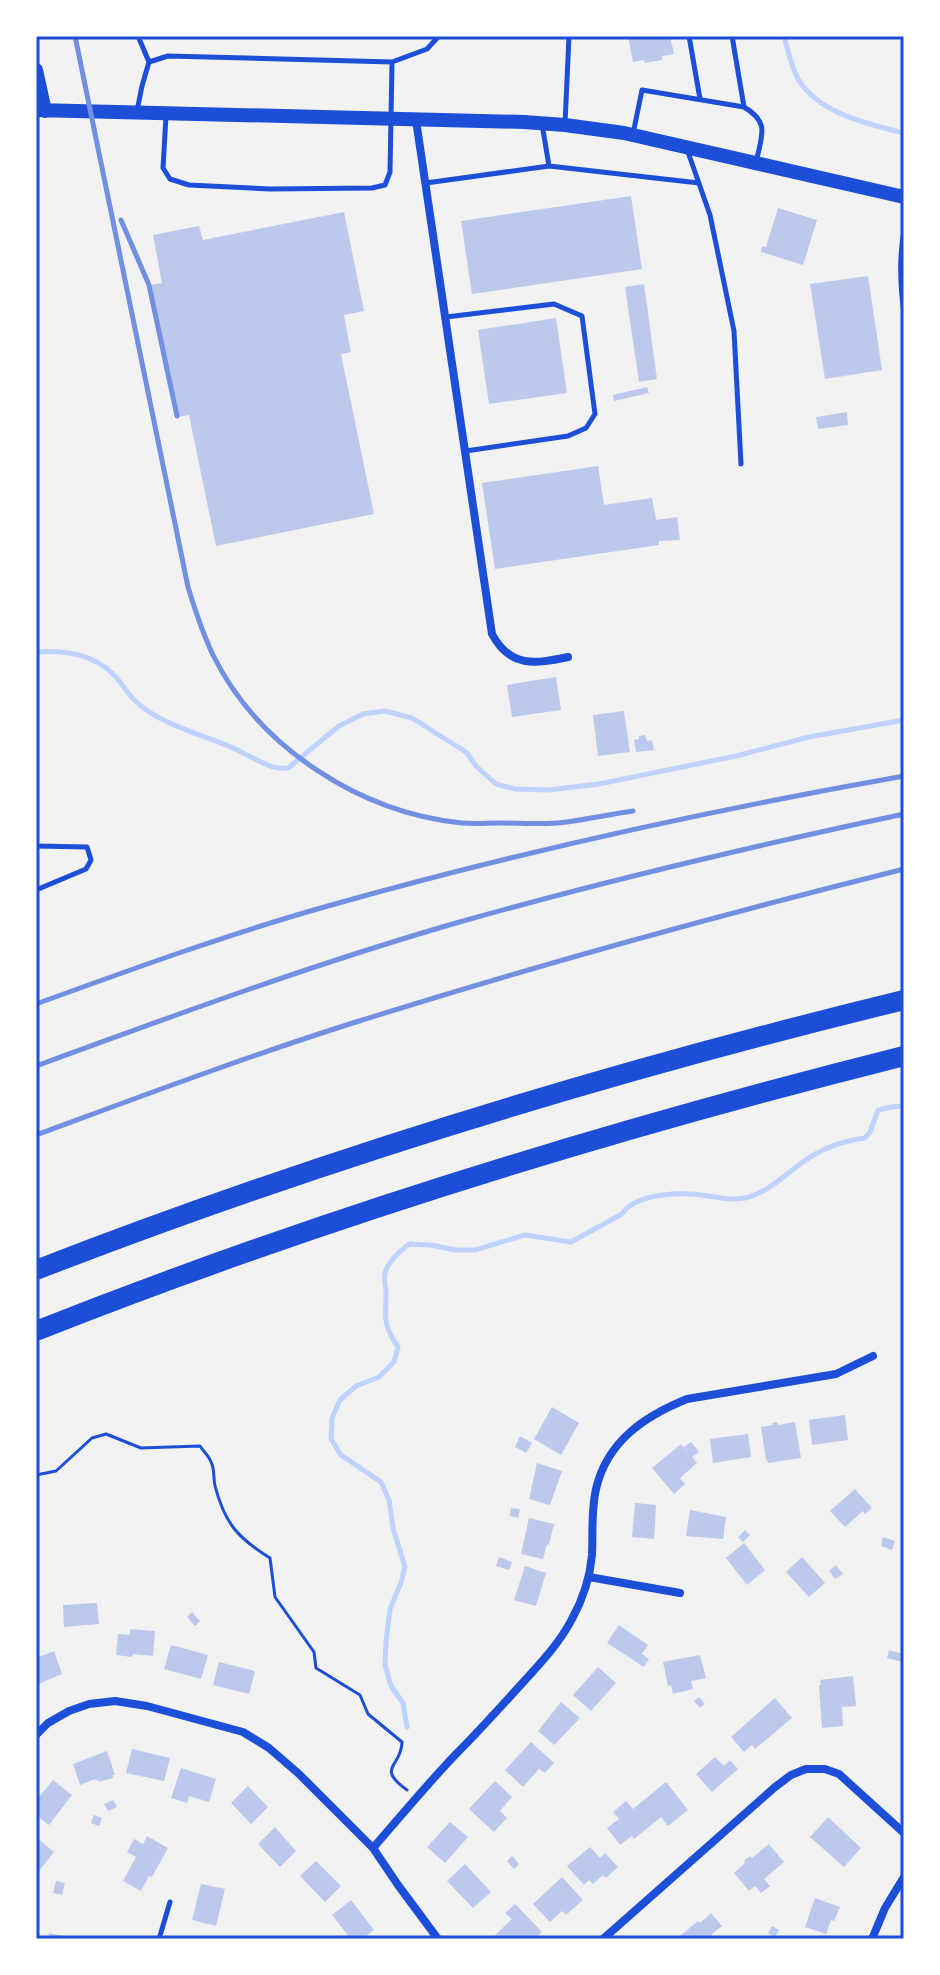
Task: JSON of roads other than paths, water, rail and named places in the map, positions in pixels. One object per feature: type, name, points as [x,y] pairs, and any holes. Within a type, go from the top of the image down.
[{"type":"highway","points":[[36,1270],[282,1180],[477,1116],[703,1051],[904,1000]]},
{"type":"highway","points":[[36,1331],[269,1245],[476,1176],[685,1114],[904,1056]]},
{"type":"street","points":[[36,70],[40,110],[565,125],[633,135],[904,197]]},
{"type":"street","points":[[416,120],[492,634],[505,652],[522,661],[543,663],[568,657]]},
{"type":"street","points":[[373,1848],[553,1649],[574,1616],[589,1577],[596,1489],[613,1450],[626,1434],[641,1422],[687,1399],[836,1374],[873,1356]]},
{"type":"street","points":[[589,1577],[680,1593]]},
{"type":"street","points":[[36,1735],[48,1723],[69,1711],[89,1704],[115,1701],[147,1706],[243,1732],[269,1748],[299,1774],[373,1848],[438,1939]]},
{"type":"street","points":[[603,1939],[775,1787],[806,1769],[825,1769],[839,1774],[904,1833]]},
{"type":"street","points":[[872,1939],[885,1908],[904,1877]]},
{"type":"lane","points":[[136,114],[149,62],[138,36]]},
{"type":"lane","points":[[149,62],[168,56],[392,62],[427,49],[439,36]]},
{"type":"lane","points":[[565,125],[569,36]]},
{"type":"lane","points":[[689,36],[700,99]]},
{"type":"lane","points":[[732,36],[744,107]]},
{"type":"lane","points":[[166,115],[163,168],[170,179],[189,185],[270,189],[372,188],[385,185],[390,172],[392,62]]},
{"type":"lane","points":[[633,135],[642,90],[744,107],[756,114],[763,126],[756,163]]},
{"type":"lane","points":[[542,123],[549,166]]},
{"type":"lane","points":[[687,147],[710,215],[734,331],[741,464]]},
{"type":"lane","points":[[426,183],[549,166],[699,183]]},
{"type":"lane","points":[[904,230],[900,285],[904,313]]},
{"type":"lane","points":[[446,317],[554,304],[582,316],[595,414],[586,428],[568,436],[466,451]]},
{"type":"lane","points":[[36,846],[87,847],[91,860],[86,869],[36,890]]},
{"type":"lane","points":[[159,1939],[170,1902]]},
{"type":"waterway","points":[[784,36],[798,79],[818,101],[845,116],[904,133]]},
{"type":"waterway","points":[[36,652],[66,652],[95,661],[112,673],[139,705],[155,715],[270,766],[288,768],[339,726],[363,714],[385,711],[412,718],[466,752],[496,784],[515,789],[548,790],[599,784],[736,756],[809,737],[904,720]]},
{"type":"waterway","points":[[407,1727],[403,1703],[391,1686],[385,1665],[390,1609],[405,1567],[393,1528],[389,1500],[381,1482],[341,1455],[331,1439],[332,1418],[340,1400],[356,1386],[379,1377],[394,1362],[398,1347],[386,1321],[384,1277],[392,1260],[409,1244],[475,1250],[525,1235],[571,1242],[622,1214],[638,1201],[662,1195],[687,1194],[731,1199],[753,1196],[825,1149],[865,1138],[878,1110],[904,1106]]},
{"type":"railway","points":[[75,36],[188,587],[209,647],[233,689],[257,719],[285,746],[317,770],[387,806],[424,817],[462,823],[559,823],[633,811]]},
{"type":"railway","points":[[121,220],[149,285],[177,416]]},
{"type":"railway","points":[[36,1004],[222,938],[476,866],[618,833],[904,776]]},
{"type":"railway","points":[[36,1066],[297,973],[456,923],[679,865],[904,814]]},
{"type":"railway","points":[[36,1135],[275,1049],[424,1001],[629,941],[904,869]]}]
